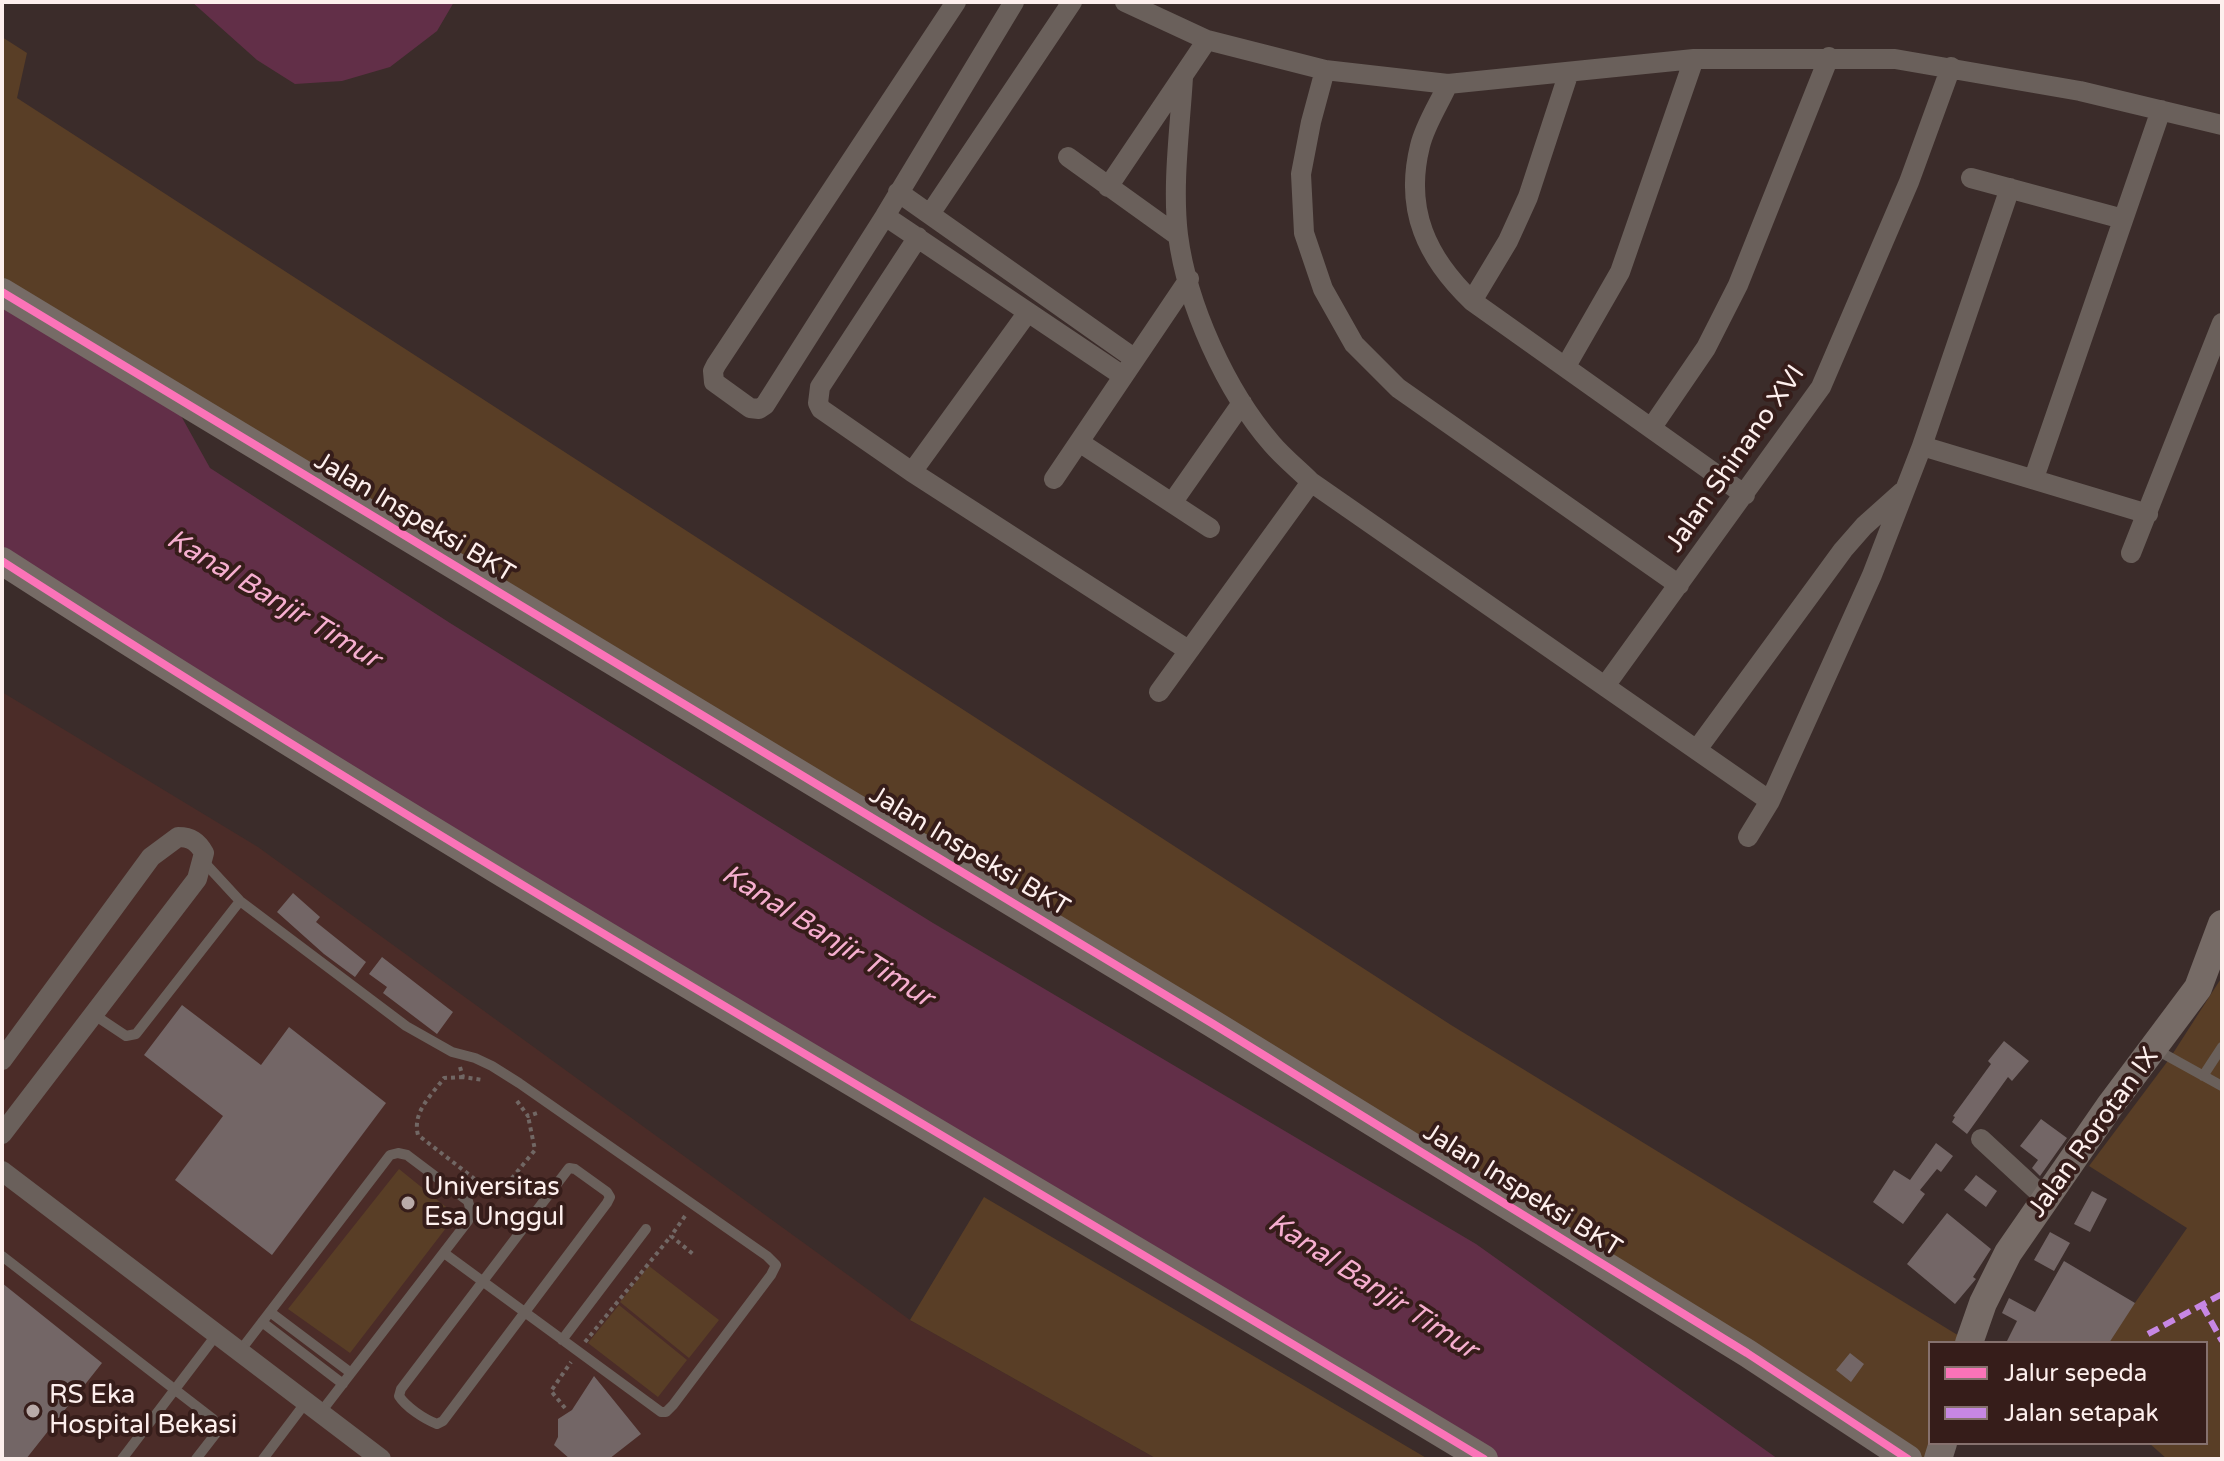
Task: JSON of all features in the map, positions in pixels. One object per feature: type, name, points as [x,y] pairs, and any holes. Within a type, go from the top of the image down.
[{"type":"street","points":[[956,2],[716,365],[713,377],[718,387],[750,408],[762,407],[885,216],[1014,2]]},
{"type":"street","points":[[1072,2],[924,242],[820,387],[818,403],[826,414],[912,472],[1188,650]]},
{"type":"street","points":[[1125,2],[1207,40],[1325,70],[1448,84],[1694,59],[1895,59],[2080,91],[2222,125]]},
{"type":"street","points":[[1108,187],[1207,40]]},
{"type":"street","points":[[1652,427],[1706,348],[1738,285],[1829,57]]},
{"type":"street","points":[[1566,366],[1620,272],[1694,59]]},
{"type":"street","name":"Jalan Shinano XVI","points":[[1605,686],[1821,387],[1909,182],[1951,67]]},
{"type":"street","points":[[1325,70],[1301,174],[1304,233],[1323,289],[1354,344],[1398,388],[1679,585]]},
{"type":"street","points":[[1472,301],[1508,241],[1528,197],[1569,72]]},
{"type":"street","points":[[1183,77],[1177,171],[1178,236],[1206,339],[1242,403],[1272,444],[1311,482],[1698,748],[1770,801]]},
{"type":"street","points":[[1448,84],[1420,144],[1413,191],[1423,236],[1449,279],[1472,301],[1745,495]]},
{"type":"street","points":[[2034,478],[2161,110]]},
{"type":"street","points":[[1068,157],[1178,236]]},
{"type":"street","points":[[1971,178],[2123,219]]},
{"type":"street","points":[[1748,837],[1770,801],[1872,575],[1922,446],[2010,188]]},
{"type":"street","points":[[898,192],[1129,367]]},
{"type":"street","points":[[885,216],[1028,312],[1129,367]]},
{"type":"street","points":[[1054,479],[1189,279]]},
{"type":"street","name":"Jalan Inspeksi BKT","points":[[2,292],[1210,1022],[1747,1353],[1908,1459]]},
{"type":"street","points":[[912,472],[1028,312]]},
{"type":"street","points":[[2131,553],[2222,323]]},
{"type":"street","points":[[1172,503],[1242,403]]},
{"type":"street","points":[[1079,442],[1210,528]]},
{"type":"street","points":[[1922,446],[2148,514]]},
{"type":"street","points":[[1159,692],[1311,482]]},
{"type":"street","points":[[1698,748],[1843,550],[1864,526],[1905,490]]},
{"type":"street","points":[[2,561],[162,664],[536,892],[1484,1459]]},
{"type":"street","points":[[2,1060],[151,857],[172,839],[185,837],[199,844],[204,853],[204,862],[197,879],[2,1134]]},
{"type":"street","name":"Jalan Rorotan IX","points":[[1970,1341],[1975,1321],[2008,1253],[2109,1107],[2198,988],[2222,924]]},
{"type":"street","points":[[1981,1139],[2046,1199]]},
{"type":"street","points":[[2,1171],[381,1459]]},
{"type":"lane","points":[[204,862],[240,901],[406,1026],[452,1052],[492,1066],[519,1083],[776,1265],[666,1412],[655,1409],[444,1253]]},
{"type":"lane","points":[[93,1014],[126,1036],[136,1034],[240,901]]},
{"type":"lane","points":[[2203,1076],[2222,1047]]},
{"type":"lane","points":[[2154,1048],[2222,1086]]},
{"type":"lane","points":[[240,1351],[390,1155],[407,1155],[468,1201],[468,1221],[343,1384],[314,1407],[263,1459]]},
{"type":"lane","points":[[569,1168],[607,1192],[610,1197],[607,1203],[443,1421],[437,1424],[402,1402],[399,1396],[401,1389],[481,1280],[569,1168]]},
{"type":"lane","points":[[562,1340],[646,1229]]},
{"type":"lane","points":[[2,1256],[213,1419],[217,1432],[196,1459]]},
{"type":"lane","points":[[270,1312],[351,1373]]},
{"type":"lane","points":[[262,1322],[343,1384]]},
{"type":"lane","points":[[122,1459],[217,1334]]},
{"type":"path","points":[[456,1064],[463,1077]]},
{"type":"path","points":[[495,1084],[463,1077],[444,1078],[418,1113],[416,1127],[418,1135],[485,1187],[495,1190],[508,1183],[535,1150],[528,1116],[514,1098]]},
{"type":"path","points":[[528,1116],[541,1113]]},
{"type":"path","points":[[565,1408],[551,1391],[577,1352],[687,1214]]},
{"type":"path","points":[[671,1236],[693,1254]]},
{"type":"shaded area","points":[[2,37],[27,53],[17,98],[1451,1025],[1967,1341],[1928,1341],[1928,1445],[1931,1445],[1938,1459],[1907,1459],[2,292]]},
{"type":"shaded area","points":[[2,692],[258,847],[910,1320],[1157,1459],[2,1459]]},
{"type":"shaded area","points":[[2222,977],[2222,1459],[2167,1459],[2151,1445],[2208,1445],[2208,1341],[2108,1341],[2187,1228],[2089,1166],[2170,1058]]},
{"type":"shaded area","points":[[399,1169],[456,1215],[350,1353],[288,1309]]},
{"type":"shaded area","points":[[984,1197],[1428,1459],[1157,1459],[910,1320]]},
{"type":"shaded area","points":[[649,1266],[719,1320],[689,1358],[620,1302]]},
{"type":"shaded area","points":[[619,1305],[687,1360],[658,1397],[588,1343]]},
{"type":"water","points":[[192,2],[454,2],[437,31],[390,67],[342,81],[295,84],[257,60]]},
{"type":"water","name":"Kanal Banjir Timur","points":[[2,291],[170,396],[210,468],[450,623],[933,923],[1476,1244],[1778,1459],[1500,1459],[466,843],[2,553]]},
{"type":"building","points":[[293,893],[320,917],[316,922],[366,962],[355,977],[277,912]]},
{"type":"building","points":[[382,957],[453,1012],[437,1034],[383,993],[387,987],[369,974]]},
{"type":"building","points":[[182,1005],[261,1065],[289,1027],[386,1103],[272,1255],[175,1180],[223,1116],[144,1055]]},
{"type":"building","points":[[2004,1041],[2029,1061],[2012,1081],[2008,1077],[1967,1134],[1952,1122],[1953,1116]]},
{"type":"building","points":[[2041,1119],[2067,1138],[2040,1176],[2032,1168],[2038,1160],[2020,1146]]},
{"type":"building","points":[[1936,1143],[1953,1156],[1941,1172],[1937,1169],[1920,1190],[1925,1194],[1903,1224],[1873,1202],[1894,1170],[1910,1180]]},
{"type":"building","points":[[1976,1175],[1997,1191],[1986,1207],[1964,1190]]},
{"type":"building","points":[[2092,1191],[2107,1199],[2090,1232],[2074,1224]]},
{"type":"building","points":[[1947,1213],[1991,1249],[1973,1277],[1976,1279],[1955,1304],[1907,1264]]},
{"type":"building","points":[[2050,1232],[2070,1243],[2054,1271],[2034,1260]]},
{"type":"building","points":[[2064,1261],[2135,1303],[2110,1341],[2007,1341],[2017,1321],[2002,1313],[2009,1298],[2035,1312]]},
{"type":"building","name":"RS Eka Hospital Bekasi","points":[[2,1283],[102,1363],[26,1459],[2,1459]]},
{"type":"building","points":[[1850,1353],[1864,1364],[1851,1382],[1836,1370]]},
{"type":"building","points":[[594,1376],[641,1434],[609,1459],[570,1459],[554,1445],[558,1437],[558,1419],[572,1410]]},
{"type":"marked path","points":[[2148,1334],[2222,1294]]},
{"type":"marked path","points":[[2202,1305],[2222,1341]]},
{"type":"cycle path","points":[[2,292],[1210,1022],[1747,1353],[1908,1459]]},
{"type":"cycle path","points":[[2,561],[554,904],[1484,1459]]},
{"type":"place","name":"Universitas Esa Unggul","points":[[408,1203]]},
{"type":"place","name":"RS Eka Hospital Bekasi","points":[[33,1411]]}]
